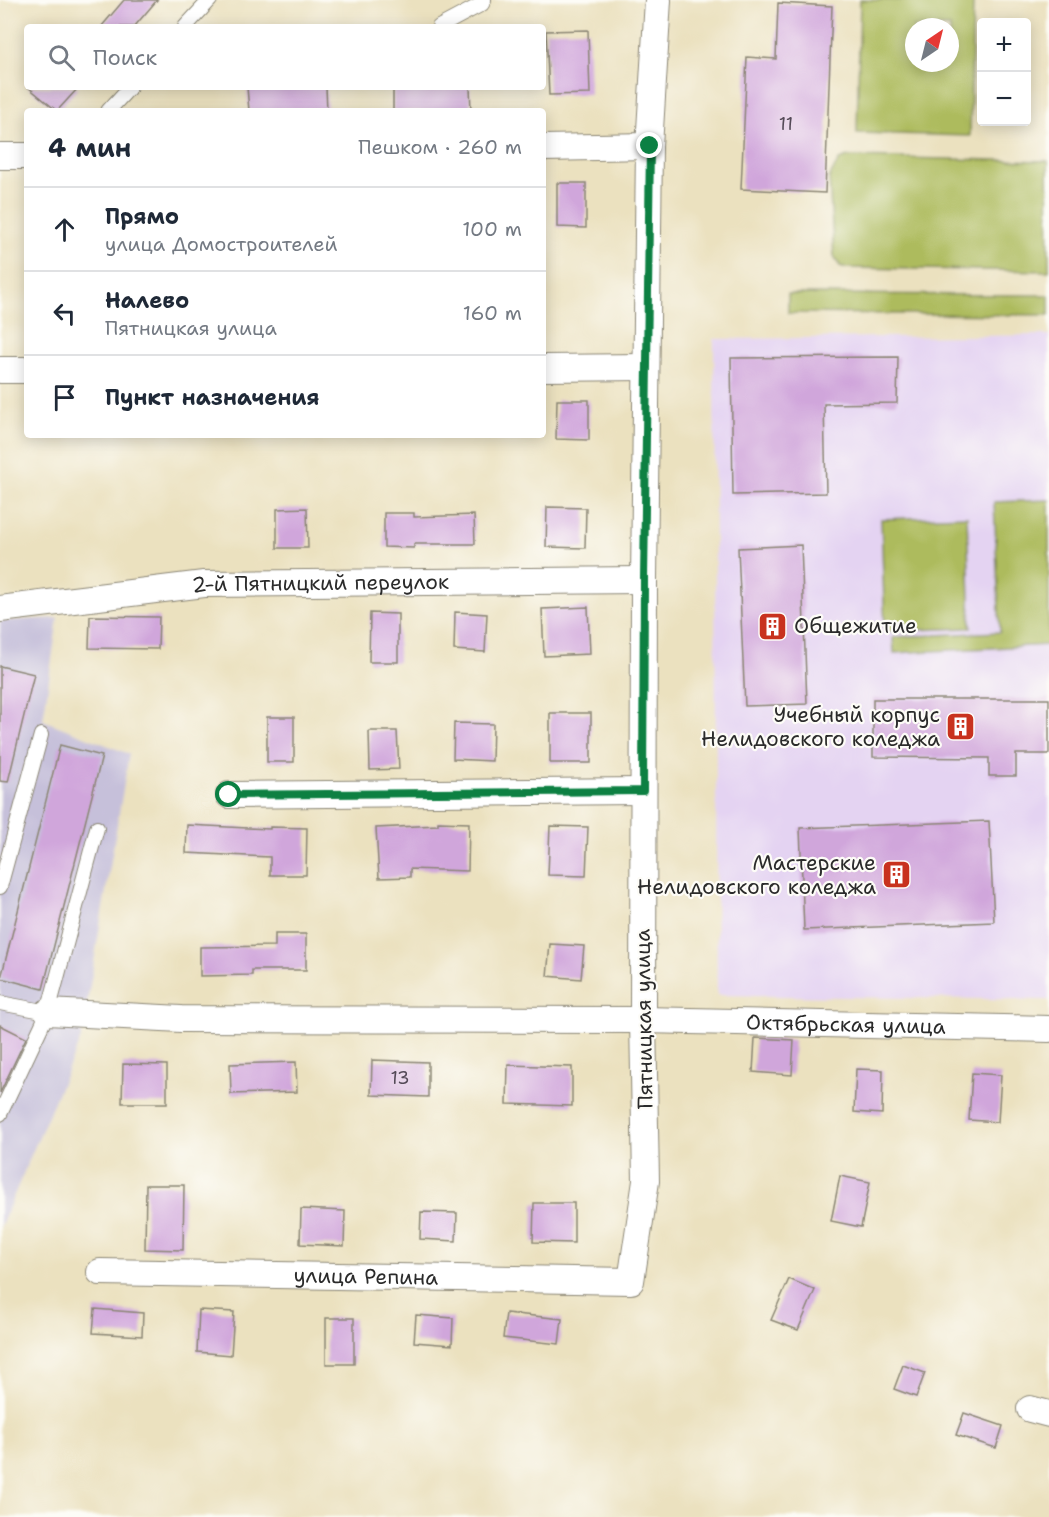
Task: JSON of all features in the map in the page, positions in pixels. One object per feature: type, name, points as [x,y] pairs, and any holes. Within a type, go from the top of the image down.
[{"type":"street","name":"Пятницкая улица","points":[[631,1281],[646,1181],[643,791],[646,367],[650,146],[658,0]]},
{"type":"street","points":[[546,148],[650,146]]},
{"type":"street","points":[[0,156],[24,156]]},
{"type":"street","points":[[546,368],[646,367]]},
{"type":"street","points":[[0,370],[24,370]]},
{"type":"street","name":"2-й Пятницкий переулок","points":[[0,609],[204,584],[644,580]]},
{"type":"street","points":[[229,795],[643,791]]},
{"type":"street","name":"Октябрьская улица","points":[[48,1012],[181,1020],[643,1020],[1049,1029]]},
{"type":"street","name":"улица Репина","points":[[100,1272],[631,1281]]},
{"type":"lane","points":[[188,24],[210,0]]},
{"type":"lane","points":[[445,24],[482,4],[484,0]]},
{"type":"lane","points":[[111,108],[127,90]]},
{"type":"lane","points":[[0,887],[41,735]]},
{"type":"lane","points":[[0,1114],[48,1012],[97,828]]},
{"type":"lane","points":[[0,1003],[48,1012]]},
{"type":"shaded area","points":[[1049,335],[1049,1000],[717,995],[714,339]]},
{"type":"shaded area","points":[[58,618],[43,720],[129,754],[81,1038],[0,1228],[0,621]]},
{"type":"green space","points":[[860,0],[973,0],[970,136],[857,133]]},
{"type":"green space","points":[[848,157],[1048,161],[1049,271],[847,268],[840,266],[834,257],[829,178],[839,160]]},
{"type":"green space","points":[[788,294],[1049,295],[1049,315],[788,313]]},
{"type":"green space","points":[[1049,500],[1049,645],[894,653],[893,637],[1000,632],[994,502]]},
{"type":"green space","points":[[967,516],[971,628],[885,631],[881,519]]},
{"type":"building","points":[[124,0],[157,0],[137,24],[104,24]]},
{"type":"building","points":[[778,3],[832,6],[825,193],[741,189],[747,57],[776,59]]},
{"type":"building","points":[[588,30],[590,94],[549,95],[546,31]]},
{"type":"building","points":[[32,90],[76,90],[60,108],[53,108]]},
{"type":"building","points":[[247,90],[326,90],[327,108],[249,108]]},
{"type":"building","points":[[393,90],[470,90],[471,108],[393,108]]},
{"type":"building","points":[[557,183],[586,183],[586,228],[557,227]]},
{"type":"building","points":[[898,357],[897,403],[824,404],[826,493],[733,495],[731,358]]},
{"type":"building","points":[[557,400],[589,400],[589,440],[556,439]]},
{"type":"building","points":[[547,507],[586,508],[585,548],[546,547]]},
{"type":"building","points":[[307,508],[308,548],[277,548],[277,509]]},
{"type":"building","points":[[384,513],[414,513],[414,517],[474,515],[475,544],[414,544],[414,548],[384,547]]},
{"type":"building","name":"Общежитие","points":[[801,545],[807,704],[745,706],[738,548]]},
{"type":"building","points":[[588,607],[590,654],[544,656],[542,609]]},
{"type":"building","points":[[455,612],[487,614],[485,652],[454,650]]},
{"type":"building","points":[[370,613],[398,614],[398,662],[369,662]]},
{"type":"building","points":[[90,616],[159,617],[158,649],[89,648]]},
{"type":"building","points":[[0,666],[34,674],[8,782],[0,781]]},
{"type":"building","name":"Учебный корпус Нелидовского коледжа","points":[[873,699],[1049,699],[1049,754],[1016,754],[1016,776],[989,776],[989,758],[873,757]]},
{"type":"building","points":[[550,713],[591,713],[591,763],[550,763]]},
{"type":"building","points":[[267,717],[294,717],[294,762],[267,762]]},
{"type":"building","points":[[454,723],[493,724],[492,761],[453,759]]},
{"type":"building","points":[[369,731],[397,731],[399,769],[370,770]]},
{"type":"building","points":[[60,745],[102,756],[43,989],[1,978]]},
{"type":"building","name":"Мастерские Нелидовского коледжа","points":[[989,821],[994,922],[804,930],[800,828]]},
{"type":"building","points":[[438,822],[469,823],[468,871],[410,869],[410,877],[379,878],[376,828],[438,825]]},
{"type":"building","points":[[187,825],[270,829],[270,827],[307,828],[306,875],[270,875],[270,857],[186,853]]},
{"type":"building","points":[[550,826],[588,827],[586,876],[548,875]]},
{"type":"building","points":[[275,934],[306,934],[306,970],[252,970],[252,975],[200,976],[200,947],[275,946]]},
{"type":"building","points":[[550,944],[584,946],[581,979],[547,976]]},
{"type":"building","points":[[0,1025],[26,1038],[0,1093]]},
{"type":"building","points":[[755,1038],[794,1040],[792,1075],[753,1072]]},
{"type":"building","points":[[372,1060],[428,1062],[428,1097],[371,1095]]},
{"type":"building","points":[[296,1062],[297,1092],[231,1094],[230,1064]]},
{"type":"building","points":[[123,1064],[167,1065],[167,1103],[122,1103]]},
{"type":"building","points":[[508,1065],[572,1067],[572,1106],[507,1104]]},
{"type":"building","points":[[856,1069],[883,1070],[882,1114],[854,1112]]},
{"type":"building","points":[[972,1073],[1001,1075],[998,1122],[969,1120]]},
{"type":"building","points":[[840,1176],[870,1182],[861,1227],[831,1221]]},
{"type":"building","points":[[146,1185],[184,1185],[183,1250],[145,1249]]},
{"type":"building","points":[[534,1203],[574,1203],[574,1243],[533,1242]]},
{"type":"building","points":[[301,1209],[345,1211],[344,1246],[300,1244]]},
{"type":"building","points":[[421,1212],[457,1213],[456,1241],[420,1239]]},
{"type":"building","points":[[789,1279],[815,1290],[798,1330],[771,1320]]},
{"type":"building","points":[[95,1309],[143,1313],[142,1336],[93,1333]]},
{"type":"building","points":[[199,1310],[234,1312],[231,1355],[197,1352]]},
{"type":"building","points":[[506,1313],[562,1319],[559,1344],[503,1338]]},
{"type":"building","points":[[416,1315],[453,1318],[452,1345],[414,1342]]},
{"type":"building","points":[[326,1318],[354,1318],[354,1364],[326,1364]]},
{"type":"building","points":[[903,1365],[925,1373],[916,1397],[894,1389]]},
{"type":"building","points":[[964,1413],[1003,1426],[996,1448],[956,1435]]},
{"type":"place","name":"Общежитие","points":[[773,626]]},
{"type":"place","name":"Учебный корпус Нелидовского коледжа","points":[[961,727]]},
{"type":"place","name":"Мастерские Нелидовского коледжа","points":[[897,875]]},
{"type":"route","points":[[229,795],[643,791],[650,146]]}]
